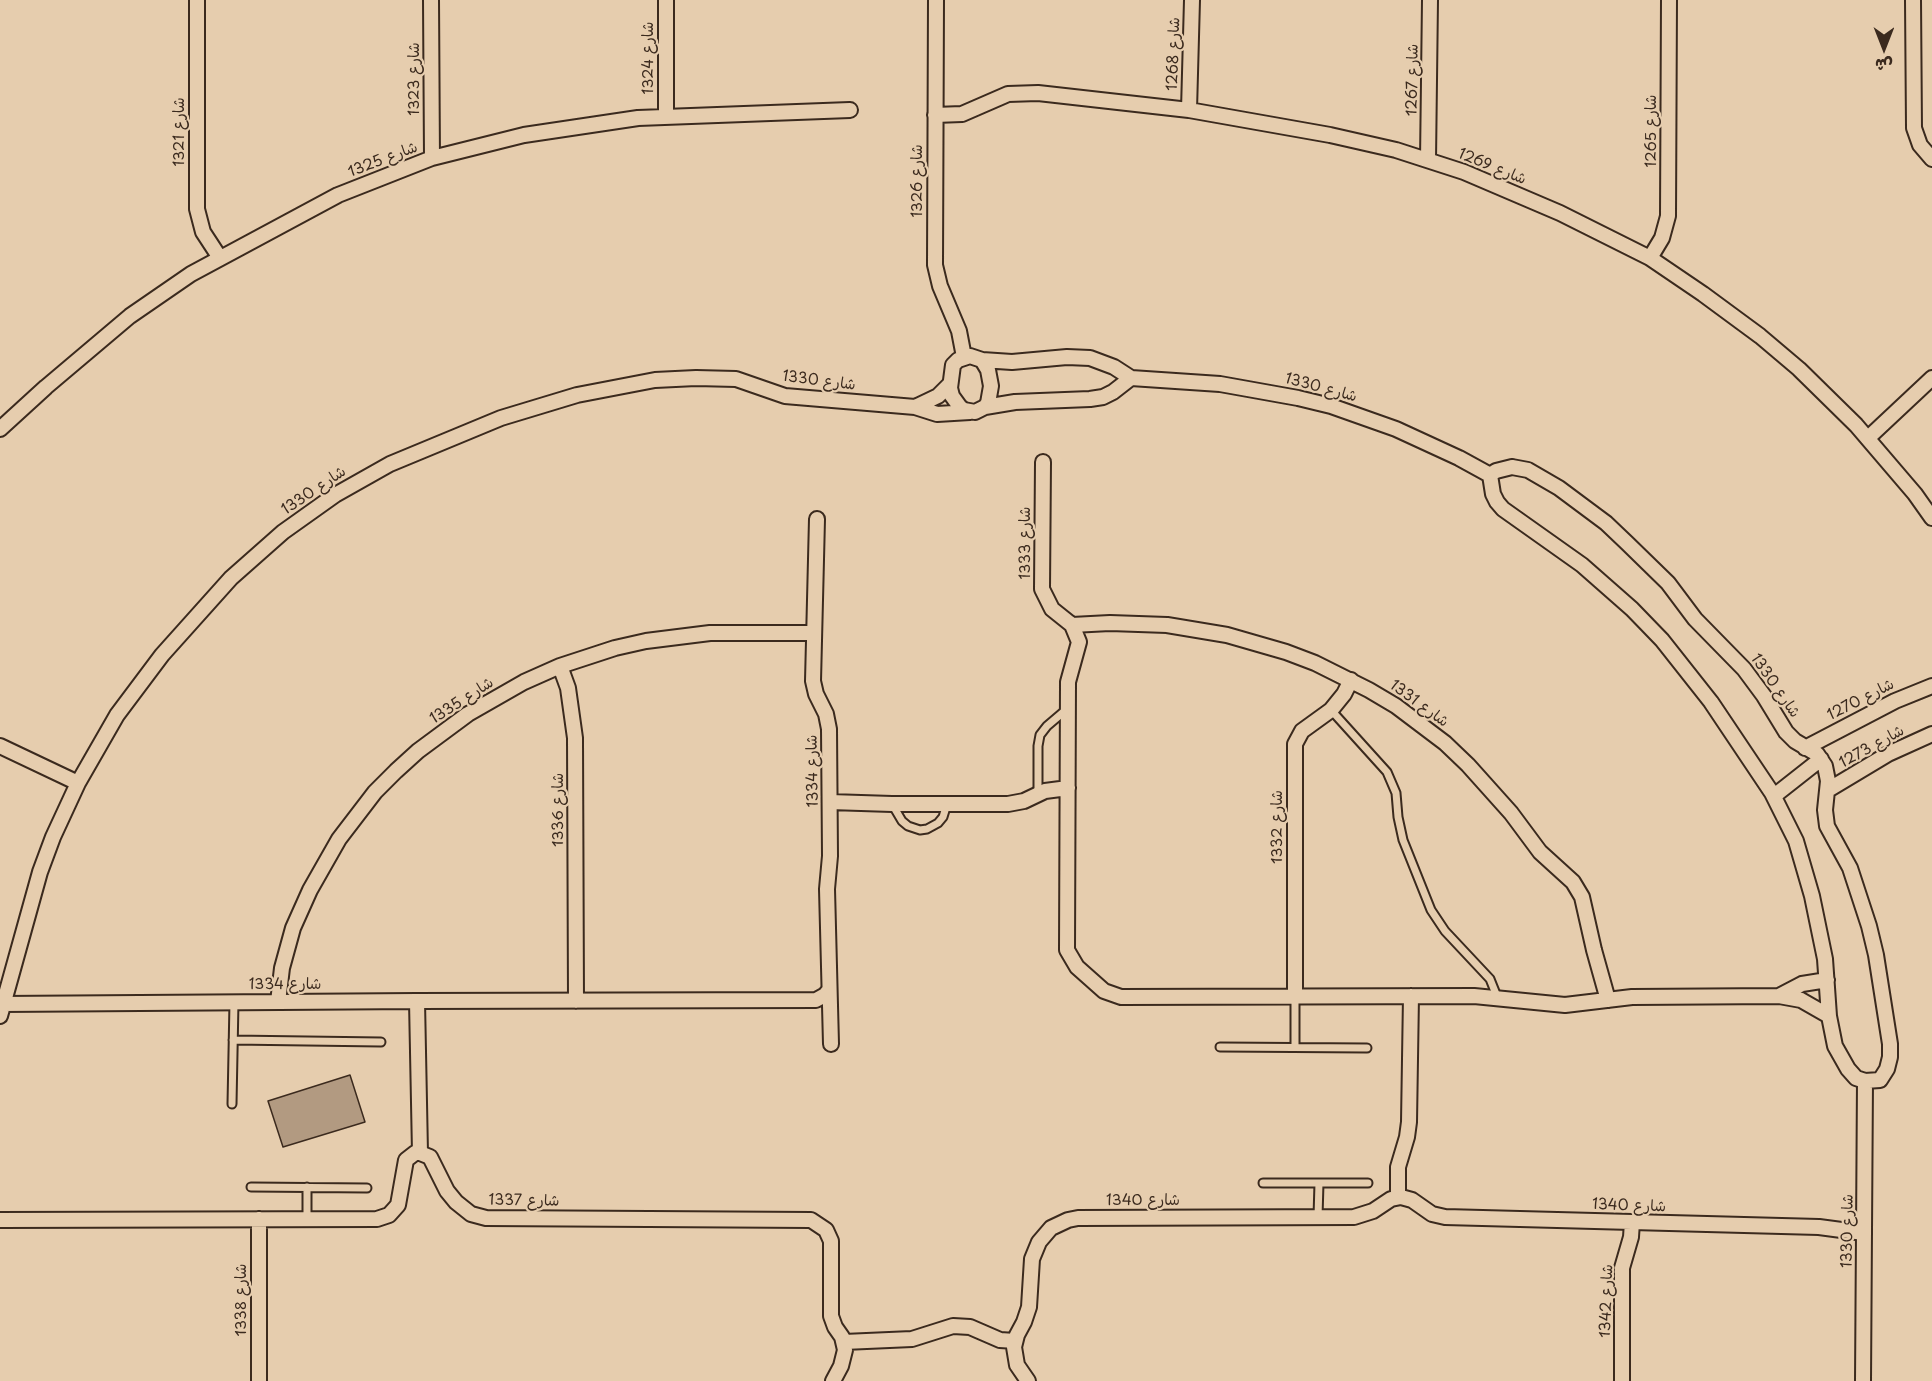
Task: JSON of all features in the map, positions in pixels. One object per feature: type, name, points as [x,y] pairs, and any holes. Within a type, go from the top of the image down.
[{"type":"street","name":"شارع 1321","points":[[197,0],[197,209],[202,232],[220,258]]},
{"type":"street","name":"شارع 1323","points":[[431,0],[432,158]]},
{"type":"street","name":"شارع 1324","points":[[666,0],[666,115]]},
{"type":"street","name":"شارع 1326","points":[[936,0],[935,265],[940,286],[959,331],[964,357]]},
{"type":"street","name":"شارع 1268","points":[[1189,110],[1192,0]]},
{"type":"street","name":"شارع 1267","points":[[1428,160],[1430,0]]},
{"type":"street","name":"شارع 1265","points":[[1650,258],[1662,238],[1668,216],[1669,0]]},
{"type":"street","points":[[1913,0],[1914,128],[1917,142],[1932,159]]},
{"type":"street","name":"شارع 1269","points":[[935,115],[962,114],[999,97],[1018,93],[1038,93],[1189,110],[1363,142],[1464,172],[1560,213],[1650,258],[1760,336],[1799,369],[1868,438],[1932,518]]},
{"type":"street","name":"شارع 1325","points":[[0,429],[130,316],[191,274],[338,195],[432,158],[524,135],[638,117],[850,110]]},
{"type":"street","points":[[985,407],[991,386],[988,370],[982,360],[970,356],[964,357],[953,365],[950,384],[952,396],[956,402],[964,410],[970,412],[985,407],[1022,402],[1090,399],[1113,392],[1131,378]]},
{"type":"street","name":"شارع 1330","points":[[982,360],[1012,362],[1066,357],[1090,358],[1114,367],[1131,378],[1220,384],[1287,395],[1331,406],[1417,438],[1490,475],[1512,467],[1528,470],[1559,488],[1606,523],[1668,583],[1695,619],[1744,669],[1786,732],[1821,759]]},
{"type":"street","points":[[1868,438],[1932,378]]},
{"type":"street","name":"شارع 1330","points":[[1,1010],[40,872],[65,808],[98,747],[139,684],[231,578],[308,513],[362,479],[421,450],[538,405],[616,386],[655,380],[736,379],[785,396],[915,407],[937,414],[970,412]]},
{"type":"street","points":[[915,407],[938,396],[950,384]]},
{"type":"street","name":"شارع 1333","points":[[1043,462],[1042,589],[1052,609],[1072,625]]},
{"type":"street","points":[[1490,475],[1493,494],[1503,509],[1582,565],[1662,640],[1711,702],[1774,796],[1796,841],[1809,885],[1825,958],[1829,1016],[1835,1046],[1840,1058],[1857,1078],[1865,1082],[1880,1080],[1888,1063],[1890,1044],[1869,926],[1850,868],[1827,826],[1825,810],[1828,790],[1827,773],[1821,759],[1774,796]]},
{"type":"street","name":"شارع 1334","points":[[817,519],[813,633],[814,688],[826,714],[829,729],[830,856],[827,889],[831,1044]]},
{"type":"street","points":[[1072,625],[1078,636],[1078,649],[1069,677],[1066,943],[1070,956],[1087,978],[1104,991],[1121,997],[1474,996],[1565,1005],[1632,998],[1779,996],[1801,1000],[1829,1016]]},
{"type":"street","name":"شارع 1331","points":[[1072,625],[1167,625],[1207,631],[1286,652],[1316,663],[1396,706],[1453,750],[1490,788],[1545,858],[1574,882],[1585,906],[1608,1000]]},
{"type":"street","name":"شارع 1335","points":[[278,1002],[286,948],[300,909],[339,839],[369,800],[418,751],[468,714],[495,697],[560,666],[615,648],[678,636],[743,632],[813,633]]},
{"type":"street","name":"شارع 1336","points":[[560,666],[568,688],[575,738],[576,1001]]},
{"type":"street","name":"شارع 1332","points":[[1295,997],[1295,744],[1302,731],[1331,710],[1344,694],[1351,680]]},
{"type":"street","name":"شارع 1270","points":[[1805,748],[1860,718],[1932,686]]},
{"type":"street","name":"شارع 1273","points":[[1828,790],[1888,754],[1932,734]]},
{"type":"street","points":[[0,746],[78,783]]},
{"type":"street","points":[[830,802],[1016,803],[1053,789],[1068,788]]},
{"type":"street","points":[[1779,996],[1802,984],[1827,980]]},
{"type":"street","name":"شارع 1334","points":[[1,1010],[234,1002],[816,1000],[829,990]]},
{"type":"street","points":[[1398,1197],[1398,1167],[1408,1130],[1411,996]]},
{"type":"street","points":[[0,1220],[371,1220],[389,1215],[400,1199],[402,1171],[406,1160],[415,1153],[420,1153],[417,1001]]},
{"type":"street","name":"شارع 1330","points":[[1863,1381],[1865,1082]]},
{"type":"street","name":"شارع 1337","points":[[420,1153],[430,1158],[447,1191],[456,1202],[471,1214],[486,1218],[805,1220],[817,1222],[826,1230],[831,1241],[831,1316],[844,1342]]},
{"type":"street","name":"شارع 1340","points":[[1015,1341],[1029,1307],[1034,1250],[1045,1235],[1059,1223],[1087,1217],[1361,1216],[1398,1197],[1412,1200],[1432,1214],[1445,1217],[1819,1227],[1864,1233]]},
{"type":"street","name":"شارع 1338","points":[[259,1219],[259,1381]]},
{"type":"street","name":"شارع 1342","points":[[1622,1381],[1622,1268],[1631,1237],[1632,1222]]},
{"type":"street","points":[[833,1381],[843,1358],[844,1342],[912,1339],[953,1326],[970,1328],[1000,1340],[1015,1341],[1015,1360],[1028,1381]]},
{"type":"lane","points":[[1038,794],[1040,735],[1068,708]]},
{"type":"lane","points":[[1331,710],[1387,772],[1396,793],[1403,840],[1431,910],[1445,931],[1490,979],[1498,999]]},
{"type":"lane","points":[[892,804],[902,821],[920,830],[938,823],[943,817],[947,804]]},
{"type":"lane","points":[[1295,997],[1295,1047]]},
{"type":"lane","points":[[232,1104],[234,1002]]},
{"type":"lane","points":[[233,1040],[381,1042]]},
{"type":"lane","points":[[1220,1047],[1367,1047]]},
{"type":"lane","points":[[1318,1217],[1319,1183]]},
{"type":"lane","points":[[1263,1184],[1368,1183]]},
{"type":"lane","points":[[251,1187],[367,1188]]},
{"type":"lane","points":[[307,1219],[308,1187]]},
{"type":"building","points":[[350,1075],[365,1122],[283,1147],[268,1101]]}]
